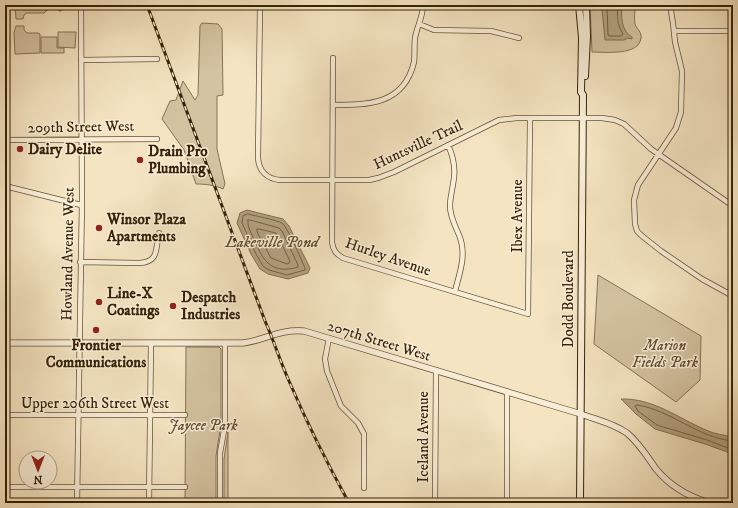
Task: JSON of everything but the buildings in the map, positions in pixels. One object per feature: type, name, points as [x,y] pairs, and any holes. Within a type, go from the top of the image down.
[{"type":"main road","name":"Dodd Boulevard","points":[[579,5],[583,95]]},
{"type":"main road","name":"Dodd Boulevard","points":[[580,503],[582,118],[587,50],[586,5]]},
{"type":"street","points":[[5,234],[5,59],[7,5]]},
{"type":"street","name":"Howland Avenue West","points":[[77,503],[82,140],[81,5]]},
{"type":"street","name":"Huntsville Trail","points":[[260,5],[258,158],[259,167],[264,174],[276,180],[370,180],[382,177],[499,120],[511,118],[606,119],[620,122],[628,127],[645,144],[658,154],[731,205]]},
{"type":"street","points":[[333,105],[371,104],[386,98],[399,89],[408,76],[413,65],[415,56],[415,38],[422,15],[423,5]]},
{"type":"street","points":[[670,5],[675,42],[682,71],[681,112],[676,128],[641,179],[636,192],[634,222],[637,231],[642,236],[675,261],[702,279],[733,296]]},
{"type":"street","points":[[419,24],[434,30],[491,31],[519,38]]},
{"type":"street","points":[[674,31],[733,31]]},
{"type":"street","name":"Hurley Avenue","points":[[333,58],[333,250],[338,256],[528,314]]},
{"type":"street","points":[[81,60],[157,59]]},
{"type":"street","name":"Ibex Avenue","points":[[528,314],[530,118]]},
{"type":"street","name":"209th Street West","points":[[5,140],[157,139]]},
{"type":"street","points":[[448,146],[454,167],[450,210],[452,220],[461,238],[463,254],[462,265],[455,291]]},
{"type":"street","points":[[5,186],[81,205]]},
{"type":"street","points":[[731,205],[733,197]]},
{"type":"street","points":[[80,262],[146,262],[155,256],[159,233]]},
{"type":"street","name":"207th Street West","points":[[5,343],[225,343],[253,341],[291,330],[308,332],[609,423],[626,433],[640,446],[669,482],[691,496],[710,503]]},
{"type":"street","points":[[329,338],[326,359],[327,371],[341,406],[358,423],[364,434],[364,488]]},
{"type":"street","points":[[150,503],[151,343]]},
{"type":"street","points":[[220,503],[220,453],[224,428],[225,343]]},
{"type":"street","name":"Iceland Avenue","points":[[434,503],[436,370]]},
{"type":"street","points":[[507,392],[507,503]]},
{"type":"street","name":"Upper 206th Street West","points":[[5,415],[185,415]]},
{"type":"street","points":[[5,487],[185,487]]},
{"type":"green space","points":[[15,5],[63,5],[61,11],[52,6],[44,13],[27,13],[24,15],[23,19],[16,19]]},
{"type":"green space","points":[[590,5],[635,5],[635,24],[641,36],[639,44],[634,48],[621,52],[592,52]]},
{"type":"green space","points":[[202,23],[218,24],[222,29],[223,95],[217,96],[217,149],[225,184],[223,189],[210,185],[196,184],[184,150],[162,119],[170,101],[176,100],[183,81],[195,100],[198,95],[200,26]]},
{"type":"green space","points":[[16,26],[24,26],[24,30],[27,33],[40,34],[40,53],[15,54],[14,33]]},
{"type":"green space","points":[[58,32],[76,32],[75,48],[58,47]]},
{"type":"green space","points":[[41,37],[57,37],[57,48],[64,48],[64,53],[41,53]]},
{"type":"green space","name":"Marion Fields Park","points":[[598,275],[701,336],[700,380],[676,402],[594,344]]},
{"type":"green space","name":"Jaycee Park","points":[[186,347],[219,347],[221,349],[221,424],[216,456],[216,503],[185,503]]},
{"type":"green space","points":[[228,432],[228,503],[224,503],[224,459]]},
{"type":"water","points":[[606,5],[622,5],[624,27],[632,39],[605,40],[602,9]]},
{"type":"water","name":"Lakeville Pond","points":[[247,210],[283,219],[289,226],[310,268],[308,273],[288,279],[268,274],[260,269],[251,254],[237,223],[240,213]]},
{"type":"water","points":[[621,399],[655,405],[709,431],[733,437],[733,454],[655,429],[636,414]]},
{"type":"railway","points":[[147,5],[286,374],[318,443],[349,503]]},
{"type":"place","name":"Dairy Delite","points":[[20,149]]},
{"type":"place","name":"Drain Pro Plumbing","points":[[140,160]]},
{"type":"place","name":"Winsor Plaza Apartments","points":[[99,228]]},
{"type":"place","name":"Line-X Coatings","points":[[99,302]]},
{"type":"place","name":"Despatch Industries","points":[[173,306]]},
{"type":"place","name":"Frontier Communications","points":[[96,330]]}]
